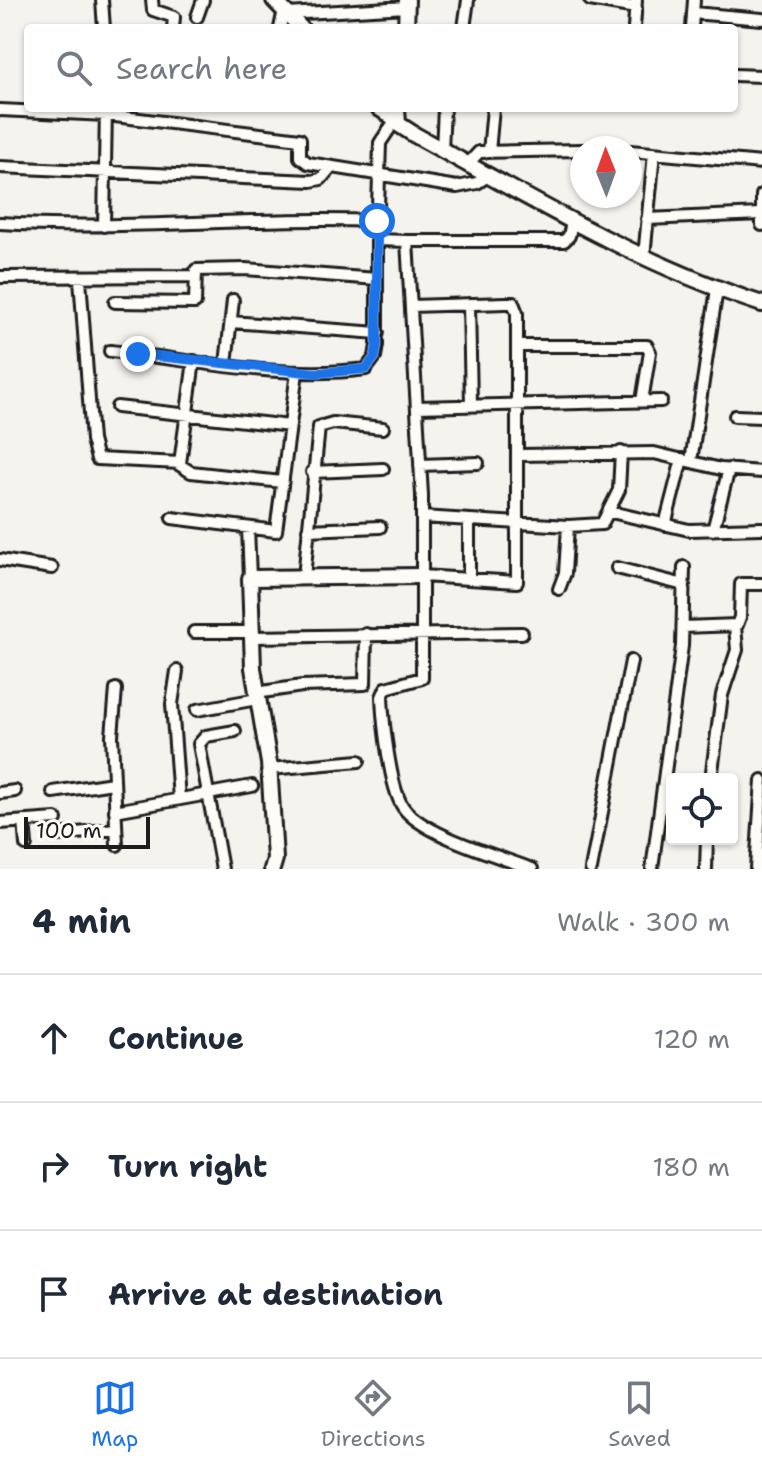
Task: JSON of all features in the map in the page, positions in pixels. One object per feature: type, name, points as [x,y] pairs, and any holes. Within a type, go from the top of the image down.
[{"type":"street","points":[[102,0],[104,24]]},
{"type":"street","points":[[152,0],[153,10],[174,17],[173,24]]},
{"type":"street","points":[[197,17],[203,0]]},
{"type":"street","points":[[465,24],[468,0]]},
{"type":"street","points":[[590,0],[636,4],[634,24]]},
{"type":"street","points":[[692,24],[694,0]]},
{"type":"street","points":[[281,13],[407,3],[406,24]]},
{"type":"street","points":[[693,13],[762,19]]},
{"type":"street","points":[[738,75],[762,76]]},
{"type":"street","points":[[0,110],[24,110]]},
{"type":"street","points":[[104,226],[106,112]]},
{"type":"street","points":[[113,112],[300,139],[304,160],[331,167],[457,187],[477,183],[489,175]]},
{"type":"street","points":[[442,150],[444,112]]},
{"type":"street","points":[[489,152],[493,112]]},
{"type":"street","points":[[397,113],[398,124],[572,222],[717,289],[762,304]]},
{"type":"street","points":[[110,351],[297,372],[332,373],[366,369],[375,357],[378,333],[377,174],[380,143],[397,113]]},
{"type":"street","points":[[468,164],[475,155],[489,152],[570,150]]},
{"type":"street","points":[[642,152],[762,163]]},
{"type":"street","points":[[644,257],[654,153]]},
{"type":"street","points":[[0,167],[311,181],[321,179],[331,167]]},
{"type":"street","points":[[647,219],[761,220],[762,195]]},
{"type":"street","points":[[0,223],[104,226],[298,220],[377,221]]},
{"type":"street","points":[[377,240],[564,241],[569,236],[572,222]]},
{"type":"street","points":[[407,241],[422,517],[422,678],[386,688],[382,697],[397,796],[414,818],[436,830],[532,869]]},
{"type":"street","points":[[115,302],[195,303],[196,270],[224,268],[377,279]]},
{"type":"street","points":[[0,277],[80,279],[110,275],[196,276]]},
{"type":"street","points":[[80,279],[94,453],[103,461],[178,464],[191,472],[282,482]]},
{"type":"street","points":[[665,525],[686,460],[717,289]]},
{"type":"street","points":[[226,364],[233,300]]},
{"type":"street","points":[[250,578],[422,576],[517,582],[517,313],[513,303],[411,306]]},
{"type":"street","points":[[469,304],[471,405]]},
{"type":"street","points":[[231,322],[378,333]]},
{"type":"street","points":[[517,346],[647,346],[650,352],[642,401]]},
{"type":"street","points":[[178,464],[194,361]]},
{"type":"street","points":[[172,518],[276,531],[297,372]]},
{"type":"street","points":[[417,407],[661,401]]},
{"type":"street","points":[[117,407],[290,426]]},
{"type":"street","points":[[735,416],[762,417]]},
{"type":"street","points":[[304,577],[312,472],[319,427],[333,423],[383,428]]},
{"type":"street","points":[[422,517],[568,526],[602,524],[611,512],[619,490],[621,452]]},
{"type":"street","points":[[519,455],[621,452],[762,472]]},
{"type":"street","points":[[420,465],[478,463]]},
{"type":"street","points":[[312,472],[383,469]]},
{"type":"street","points":[[713,530],[729,469]]},
{"type":"street","points":[[611,512],[665,525],[713,530],[762,528]]},
{"type":"street","points":[[469,520],[469,579]]},
{"type":"street","points":[[559,589],[565,573],[568,526]]},
{"type":"street","points":[[308,530],[380,527]]},
{"type":"street","points":[[248,528],[256,696],[270,769],[275,835],[272,869]]},
{"type":"street","points":[[0,560],[52,568]]},
{"type":"street","points":[[652,869],[683,627],[684,567]]},
{"type":"street","points":[[617,568],[684,585]]},
{"type":"street","points":[[712,773],[718,714],[737,650],[735,626],[740,617],[741,584],[762,584]]},
{"type":"street","points":[[683,627],[735,626]]},
{"type":"street","points":[[194,632],[522,633]]},
{"type":"street","points":[[197,710],[302,686],[365,684],[366,634]]},
{"type":"street","points":[[591,869],[631,661]]},
{"type":"street","points":[[177,671],[172,704],[179,799]]},
{"type":"street","points":[[116,689],[113,783],[117,845]]},
{"type":"street","points":[[222,869],[199,740],[235,731]]},
{"type":"street","points":[[270,769],[359,761]]},
{"type":"street","points":[[756,869],[762,780]]},
{"type":"street","points":[[53,792],[113,783]]},
{"type":"street","points":[[115,811],[252,786]]},
{"type":"street","points":[[0,793],[15,791]]},
{"type":"street","points":[[0,823],[56,819]]},
{"type":"street","points":[[24,821],[26,845]]},
{"type":"street","points":[[57,835],[116,829]]},
{"type":"street","points":[[706,869],[707,845]]},
{"type":"route","points":[[138,354],[297,372],[332,373],[366,369],[375,357],[378,333],[377,221]]}]
